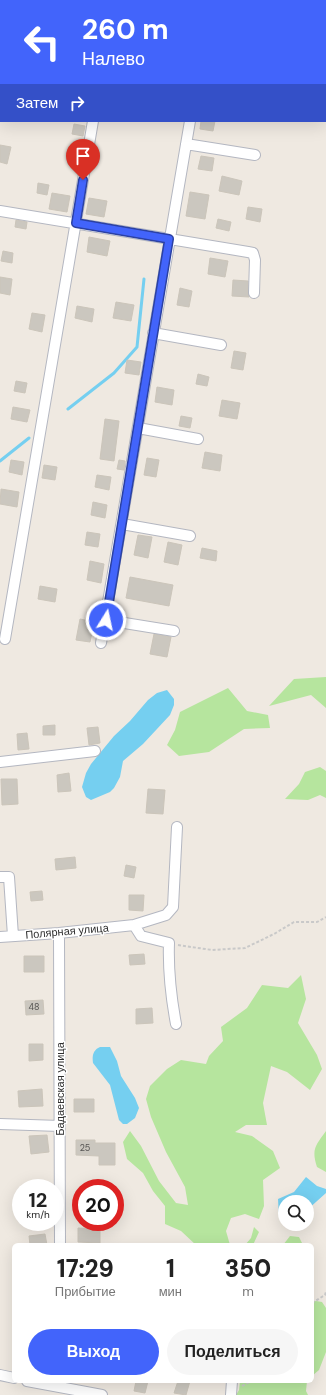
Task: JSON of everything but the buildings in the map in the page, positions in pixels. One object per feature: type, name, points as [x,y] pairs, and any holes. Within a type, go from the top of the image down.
[{"type":"street","points":[[5,639],[93,122]]},
{"type":"street","points":[[102,643],[153,333],[190,122]]},
{"type":"street","points":[[186,144],[255,155]]},
{"type":"street","points":[[0,211],[253,253],[255,260],[254,293]]},
{"type":"street","points":[[153,333],[221,345]]},
{"type":"street","points":[[138,428],[198,439]]},
{"type":"street","points":[[122,524],[190,536]]},
{"type":"street","points":[[106,620],[174,631]]},
{"type":"street","points":[[0,762],[96,751]]},
{"type":"street","name":"Полярная улица","points":[[0,937],[59,933],[134,925],[166,915],[172,908],[178,827]]},
{"type":"street","points":[[0,877],[9,877],[14,936]]},
{"type":"street","points":[[134,925],[141,936],[169,943],[171,996],[176,1024]]},
{"type":"street","name":"Бадаевская улица","points":[[59,933],[60,1243]]},
{"type":"street","points":[[0,1124],[60,1126]]},
{"type":"street","points":[[0,1375],[12,1378]]},
{"type":"street","points":[[36,1383],[102,1395]]},
{"type":"street","points":[[231,1395],[232,1383]]},
{"type":"path","points":[[169,943],[212,950],[245,948],[274,934],[294,922],[317,922],[326,917]]},
{"type":"path","points":[[314,1302],[326,1294]]},
{"type":"green space","points":[[326,677],[326,708],[311,695],[269,706],[294,679]]},
{"type":"green space","points":[[228,688],[247,711],[268,715],[270,728],[244,729],[209,752],[179,756],[167,745],[175,730],[180,712]]},
{"type":"green space","points":[[320,767],[326,771],[326,798],[320,795],[308,800],[285,799],[299,784],[305,772]]},
{"type":"green space","points":[[301,975],[306,999],[298,1023],[317,1055],[322,1069],[310,1090],[287,1072],[271,1066],[263,1103],[267,1125],[246,1125],[235,1132],[252,1136],[273,1151],[280,1168],[263,1180],[264,1206],[259,1219],[245,1214],[231,1218],[226,1231],[229,1243],[194,1243],[181,1231],[165,1224],[165,1206],[153,1191],[143,1173],[127,1159],[123,1142],[130,1131],[141,1146],[159,1181],[176,1203],[188,1205],[185,1187],[166,1152],[151,1117],[146,1099],[150,1086],[167,1069],[181,1060],[206,1064],[209,1056],[223,1041],[221,1027],[247,1008],[262,985],[288,988]]},
{"type":"green space","points":[[326,1131],[326,1172],[317,1167],[314,1156],[317,1144]]},
{"type":"green space","points":[[254,1227],[259,1232],[254,1243],[247,1243],[251,1238]]},
{"type":"green space","points":[[290,1236],[299,1237],[302,1243],[285,1243]]},
{"type":"green space","points":[[314,1302],[322,1302],[326,1308],[326,1352],[319,1370],[314,1374]]},
{"type":"green space","points":[[240,1383],[307,1383],[306,1391],[308,1395],[236,1395],[239,1390]]},
{"type":"water","points":[[167,690],[174,699],[174,705],[170,715],[143,744],[123,761],[120,777],[110,792],[91,800],[86,797],[82,787],[86,773],[91,764],[114,736],[130,721],[148,700],[157,693]]},
{"type":"water","points":[[100,1047],[110,1047],[117,1061],[121,1076],[135,1098],[139,1108],[135,1118],[127,1124],[123,1124],[119,1120],[110,1085],[93,1063],[94,1054]]},
{"type":"water","points":[[306,1177],[317,1186],[326,1189],[326,1193],[314,1204],[314,1195],[287,1195],[294,1192]]},
{"type":"waterway","points":[[68,409],[114,373],[137,347],[144,279]]},
{"type":"waterway","points":[[0,461],[29,438]]},
{"type":"route","points":[[83,180],[76,223],[169,239],[106,620]]}]
